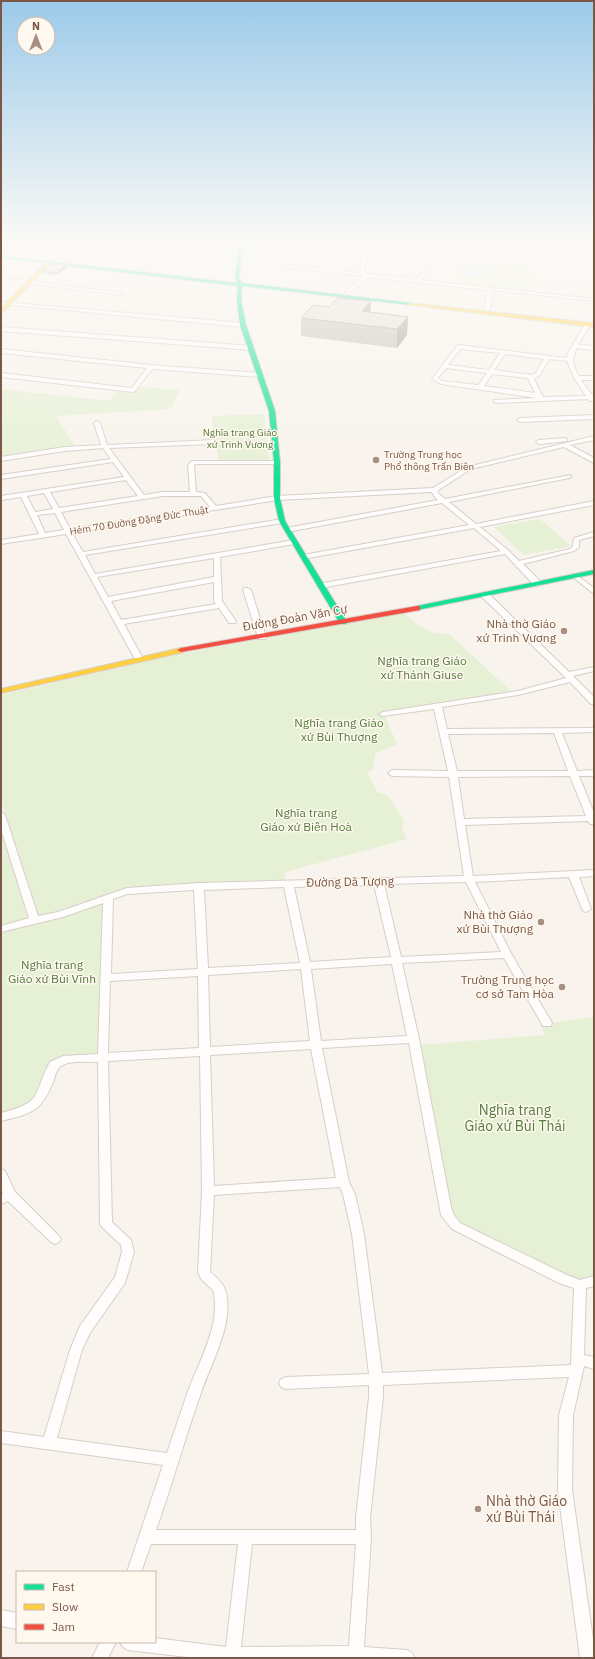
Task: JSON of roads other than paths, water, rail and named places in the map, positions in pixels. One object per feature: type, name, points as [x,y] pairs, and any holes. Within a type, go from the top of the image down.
[{"type":"street","points":[[225,323],[243,325],[272,411],[277,462],[277,498],[282,521],[343,622]]},
{"type":"street","points":[[591,323],[575,346],[569,360],[578,378],[592,397],[594,403]]},
{"type":"street","points":[[1,329],[252,348]]},
{"type":"street","points":[[575,346],[594,348]]},
{"type":"street","points":[[540,397],[436,381],[435,378],[459,347],[569,360]]},
{"type":"street","points":[[1,351],[151,367],[260,375]]},
{"type":"street","points":[[480,388],[504,352]]},
{"type":"street","points":[[445,366],[530,377],[538,374],[548,357]]},
{"type":"street","points":[[1,375],[133,390],[151,367]]},
{"type":"street","points":[[530,377],[540,397]]},
{"type":"street","points":[[578,378],[594,378]]},
{"type":"street","points":[[496,401],[540,397],[592,397]]},
{"type":"street","points":[[520,420],[594,417]]},
{"type":"street","points":[[97,423],[105,447],[142,497]]},
{"type":"street","points":[[539,442],[594,438]]},
{"type":"street","points":[[538,584],[507,552],[436,495],[434,490],[469,468],[594,438]]},
{"type":"street","points":[[1,459],[66,449],[214,442]]},
{"type":"street","points":[[565,445],[594,460]]},
{"type":"street","points":[[1,477],[115,460]]},
{"type":"street","points":[[193,494],[191,465],[194,462],[277,462]]},
{"type":"street","points":[[287,530],[569,476]]},
{"type":"street","points":[[1,498],[128,478]]},
{"type":"street","name":"Hẻm 70 Đường Đặng Đức Thuật","points":[[1,542],[277,498],[434,490]]},
{"type":"street","points":[[46,491],[139,659]]},
{"type":"street","points":[[23,494],[43,535]]},
{"type":"street","points":[[33,514],[163,494],[203,494],[214,508]]},
{"type":"street","points":[[303,557],[594,503]]},
{"type":"street","points":[[81,554],[282,521]]},
{"type":"street","points":[[518,563],[572,550],[576,547],[576,539],[594,534]]},
{"type":"street","points":[[93,576],[294,542]]},
{"type":"street","points":[[321,586],[507,552]]},
{"type":"street","points":[[217,554],[218,601],[232,621]]},
{"type":"street","name":"Đường Đoàn Văn Cự","points":[[1,691],[139,659],[485,595],[594,572]]},
{"type":"street","points":[[575,576],[594,592]]},
{"type":"street","points":[[106,600],[217,579]]},
{"type":"street","points":[[247,590],[262,637]]},
{"type":"street","points":[[485,595],[594,702]]},
{"type":"street","points":[[119,623],[221,606]]},
{"type":"street","points":[[383,714],[524,692],[594,669]]},
{"type":"street","points":[[437,705],[452,774],[469,879],[507,955],[547,1022]]},
{"type":"street","points":[[444,732],[594,730]]},
{"type":"street","points":[[460,822],[593,820],[557,731]]},
{"type":"street","points":[[392,773],[594,773]]},
{"type":"street","points":[[1,815],[34,920]]},
{"type":"street","name":"Đường Dã Tượng","points":[[1,929],[60,914],[126,891],[199,886],[469,879],[594,873]]},
{"type":"street","points":[[573,874],[586,909]]},
{"type":"street","points":[[378,881],[398,960],[414,1039],[445,1212],[456,1226],[563,1278],[587,1283],[578,1365],[566,1415],[564,1490],[588,1658]]},
{"type":"street","points":[[288,883],[306,966],[316,1046],[343,1182],[348,1194],[358,1234],[376,1379],[376,1397],[363,1518],[364,1537],[356,1654]]},
{"type":"street","points":[[134,1571],[147,1537],[194,1391],[212,1343],[220,1315],[219,1288],[205,1275],[204,1272],[208,1191],[203,972],[199,886]]},
{"type":"street","points":[[49,1443],[76,1350],[85,1330],[121,1278],[128,1252],[127,1243],[106,1224],[103,1058],[108,898]]},
{"type":"street","points":[[106,978],[398,960],[507,955]]},
{"type":"street","points":[[1,1117],[26,1110],[35,1105],[40,1100],[52,1068],[56,1062],[63,1060],[414,1039]]},
{"type":"street","points":[[1,1174],[5,1197],[55,1239]]},
{"type":"street","points":[[208,1191],[343,1182]]},
{"type":"street","points":[[286,1383],[376,1379],[594,1363]]},
{"type":"street","points":[[1,1437],[172,1460]]},
{"type":"street","points":[[147,1537],[364,1537]]},
{"type":"street","points":[[234,1655],[246,1537]]},
{"type":"street","points":[[1,1618],[16,1621]]},
{"type":"street","points":[[100,1658],[108,1643]]},
{"type":"street","points":[[136,1643],[234,1655],[270,1656],[356,1654],[407,1658]]},
{"type":"place","name":"Trường Trung học Phổ thông Trấn Biên","points":[[376,460]]},
{"type":"place","name":"Nhà thờ Giáo xứ Trinh Vương","points":[[564,631]]},
{"type":"place","name":"Nhà thờ Giáo xứ Bùi Thượng","points":[[541,922]]},
{"type":"place","name":"Trường Trung học cơ sở Tam Hòa","points":[[562,987]]},
{"type":"place","name":"Nhà thờ Giáo xứ Bùi Thái","points":[[478,1509]]},
{"type":"park label","name":"Nghĩa trang Giáo xứ Trinh Vương","points":[[240,438]]},
{"type":"park label","name":"Nghĩa trang Giáo xứ Thánh Giuse","points":[[422,668]]},
{"type":"park label","name":"Nghĩa trang Giáo xứ Bùi Thượng","points":[[339,730]]},
{"type":"park label","name":"Nghĩa trang Giáo xứ Biên Hoà","points":[[306,820]]},
{"type":"park label","name":"Nghĩa trang Giáo xứ Bùi Vĩnh","points":[[52,972]]},
{"type":"park label","name":"Nghĩa trang Giáo xứ Bùi Thái","points":[[515,1118]]}]
